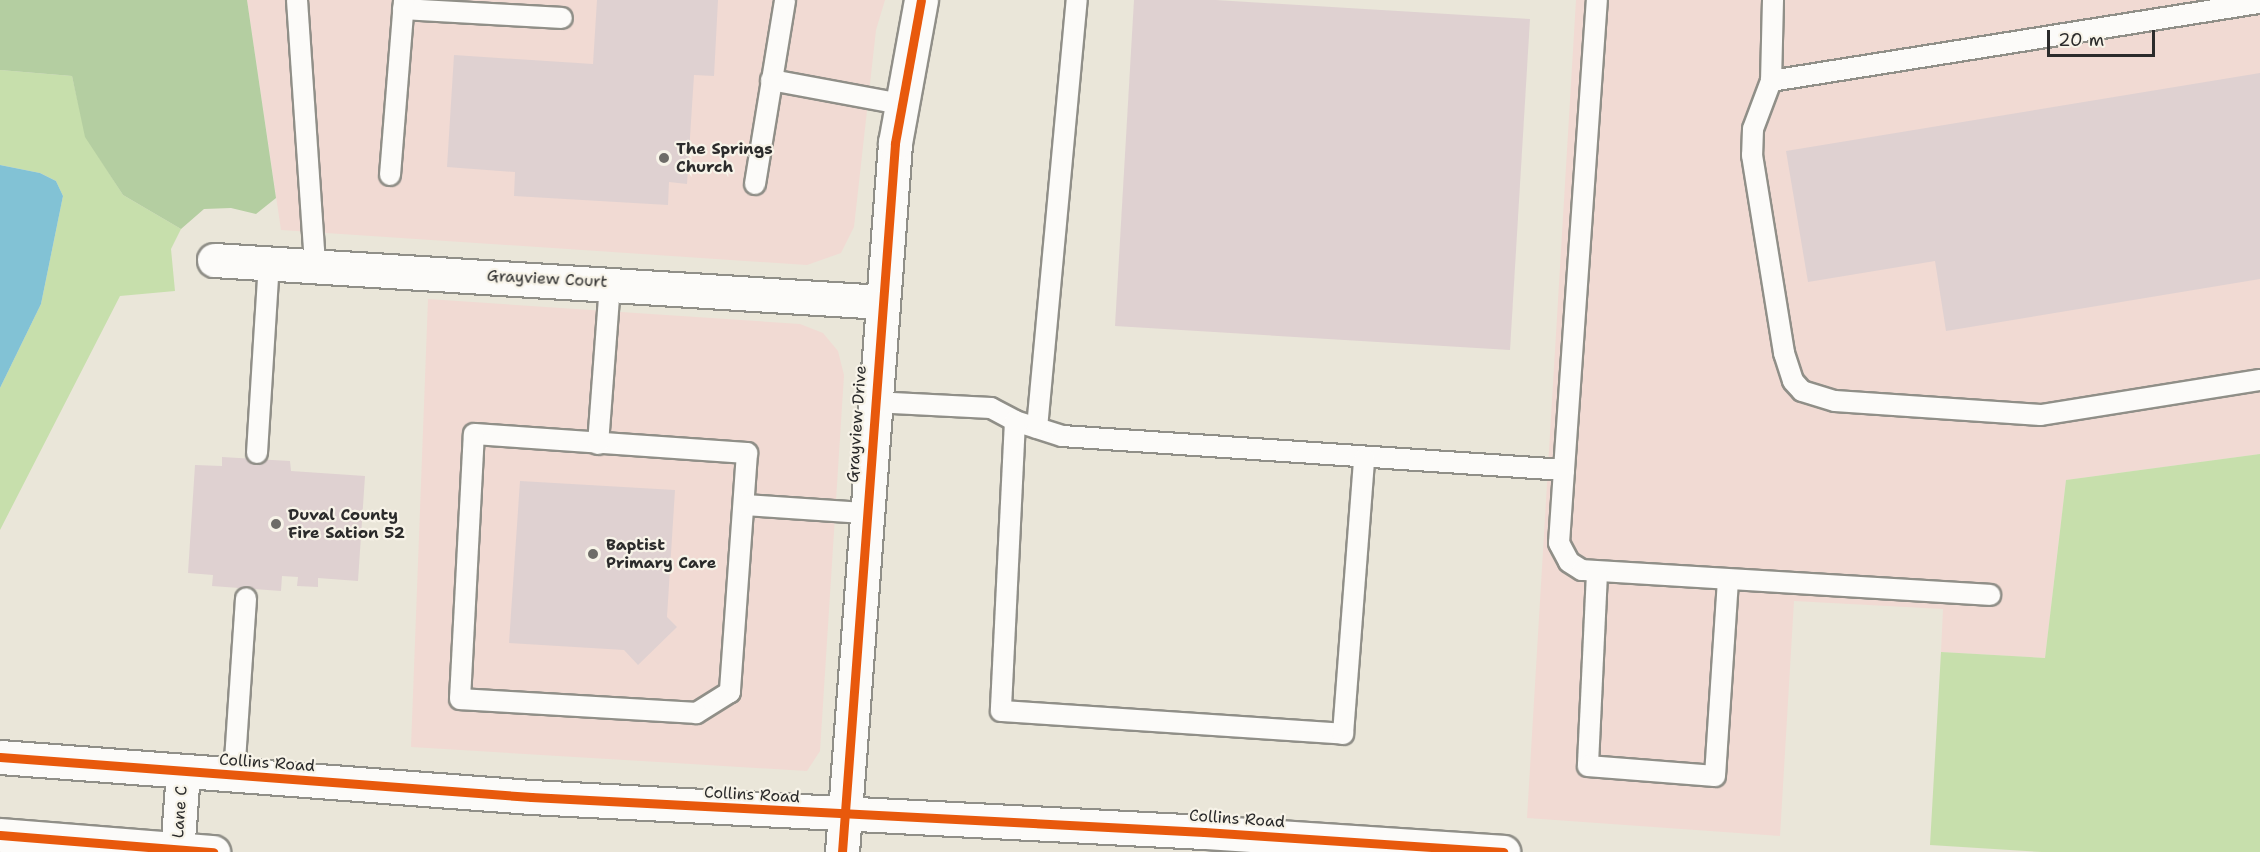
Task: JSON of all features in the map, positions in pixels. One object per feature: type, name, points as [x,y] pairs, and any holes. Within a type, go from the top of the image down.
[{"type":"main road","name":"Grayview Drive","points":[[842,852],[881,302],[900,104],[921,0]]},
{"type":"main road","name":"Grayview Court","points":[[214,260],[610,283],[881,302]]},
{"type":"main road","name":"Collins Road","points":[[0,757],[234,776],[844,815],[1204,842],[1503,852]]},
{"type":"main road","name":"Lane C","points":[[177,851],[183,772]]},
{"type":"main road","points":[[0,834],[177,851],[213,852]]},
{"type":"lane","points":[[297,0],[315,266]]},
{"type":"lane","points":[[755,184],[785,0]]},
{"type":"lane","points":[[1037,429],[1077,0]]},
{"type":"lane","points":[[1597,0],[1564,470],[1561,550],[1574,567],[1598,573],[1990,596]]},
{"type":"lane","points":[[1773,0],[1771,81],[1754,129],[1752,155],[1784,353],[1793,381],[1802,391],[1835,401],[2041,415],[2260,380]]},
{"type":"lane","points":[[1771,81],[2260,3]]},
{"type":"lane","points":[[390,175],[403,4],[562,18]]},
{"type":"lane","points":[[771,80],[900,104]]},
{"type":"lane","points":[[257,453],[269,264]]},
{"type":"lane","points":[[598,444],[610,283]]},
{"type":"lane","points":[[873,402],[991,408],[1015,421],[1062,436],[1364,459],[1564,470]]},
{"type":"lane","points":[[1015,421],[1001,711],[1343,734],[1364,459]]},
{"type":"lane","points":[[474,434],[598,444],[747,453],[730,692],[696,713],[460,699],[474,434]]},
{"type":"lane","points":[[744,505],[865,513]]},
{"type":"lane","points":[[1598,573],[1588,766],[1715,776],[1728,580]]},
{"type":"lane","points":[[234,776],[246,598]]},
{"type":"shaded area","points":[[247,0],[885,0],[876,30],[854,227],[841,253],[807,265],[281,230]]},
{"type":"shaded area","points":[[1576,0],[2260,0],[2260,454],[2066,480],[2045,658],[1941,652],[1943,609],[1794,601],[1780,836],[1527,818]]},
{"type":"shaded area","points":[[428,299],[800,324],[823,333],[838,351],[844,375],[820,751],[807,771],[411,747]]},
{"type":"green space","points":[[0,0],[247,0],[276,198],[256,214],[231,208],[204,209],[181,229],[123,195],[85,137],[72,76],[0,70]]},
{"type":"green space","points":[[0,70],[72,76],[86,137],[123,195],[181,229],[171,249],[175,291],[120,296],[0,530],[0,388],[41,304],[63,196],[56,181],[40,173],[0,165]]},
{"type":"green space","points":[[2260,454],[2260,852],[2042,852],[1930,845],[1941,652],[2045,658],[2066,480]]},
{"type":"water","points":[[0,165],[40,173],[56,181],[63,196],[41,304],[0,388]]},
{"type":"building","points":[[597,0],[718,0],[714,76],[694,75],[687,184],[669,182],[668,205],[514,196],[515,172],[447,167],[454,55],[593,64]]},
{"type":"building","points":[[1134,0],[1216,0],[1530,19],[1510,350],[1115,326]]},
{"type":"building","points":[[2260,73],[2260,279],[1946,331],[1935,261],[1808,282],[1786,151]]},
{"type":"building","name":"Duval County Fire Sation 52","points":[[222,457],[290,461],[291,471],[365,476],[358,581],[318,578],[318,587],[297,586],[298,577],[282,576],[281,591],[212,586],[213,575],[188,573],[195,465],[222,466]]},
{"type":"building","name":"Baptist Primary Care","points":[[520,481],[675,490],[667,617],[677,627],[638,665],[624,650],[509,643]]},
{"type":"cycle path","points":[[842,852],[895,143],[921,0]]},
{"type":"cycle path","points":[[0,757],[531,797],[1204,832],[1503,852]]},
{"type":"cycle path","points":[[0,835],[213,852]]},
{"type":"place","name":"The Springs Church","points":[[664,158]]},
{"type":"place","name":"Duval County Fire Sation 52","points":[[276,524]]},
{"type":"place","name":"Baptist Primary Care","points":[[593,554]]}]
